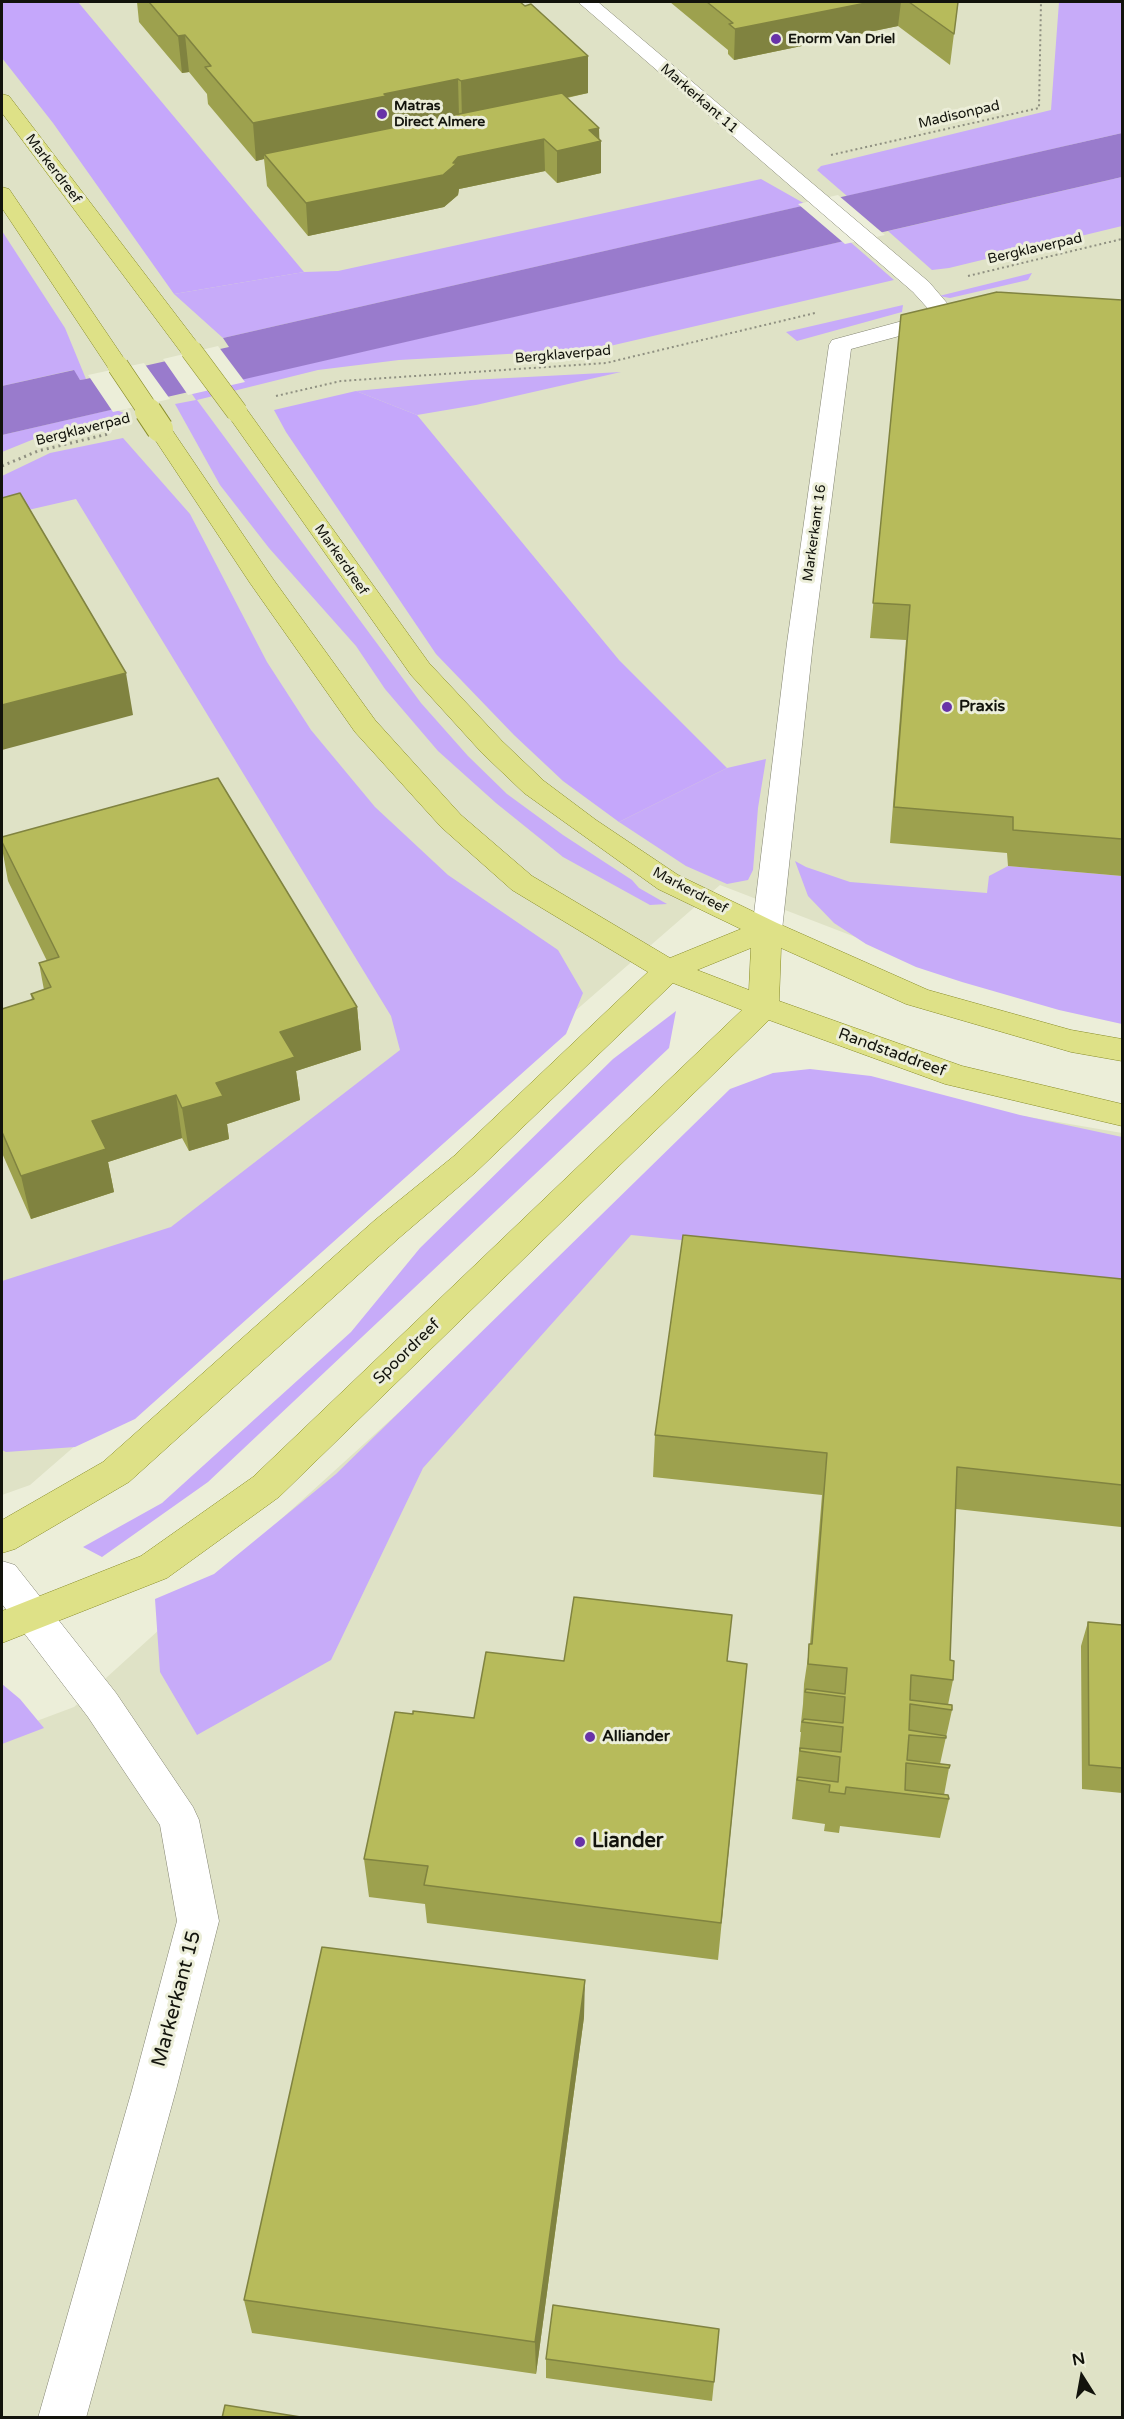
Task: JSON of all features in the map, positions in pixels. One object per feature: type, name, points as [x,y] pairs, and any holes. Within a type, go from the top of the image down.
[{"type":"main road","name":"Markerdreef","points":[[2,100],[237,412],[420,669],[492,747],[534,787],[668,882],[766,930]]},
{"type":"main road","points":[[2,193],[263,583],[365,726],[451,821],[522,883],[668,970]]},
{"type":"main road","points":[[764,1007],[766,930]]},
{"type":"main road","points":[[2,1538],[116,1472],[379,1237],[465,1164],[668,970],[766,930],[917,997],[1071,1041],[1122,1050]]},
{"type":"main road","name":"Randstaddreef","points":[[668,970],[956,1076],[1122,1115]]},
{"type":"main road","name":"Spoordreef","points":[[17,1621],[154,1567],[266,1487],[764,1007]]},
{"type":"street","name":"Markerkant 11","points":[[586,2],[875,249]]},
{"type":"street","name":"Markerkant 16","points":[[766,930],[840,345],[947,315],[921,287],[875,249]]},
{"type":"street","name":"Markerkant 15","points":[[2,1576],[17,1621],[102,1705],[179,1820],[198,1921],[154,2090],[62,2418]]},
{"type":"path","name":"Madisonpad","points":[[781,167],[1039,108],[1041,2]]},
{"type":"path","name":"Bergklaverpad","points":[[921,287],[1122,239]]},
{"type":"path","name":"Bergklaverpad","points":[[271,397],[341,381],[606,363],[816,313]]},
{"type":"path","name":"Bergklaverpad","points":[[2,466],[38,451],[108,435]]},
{"type":"shaded area","points":[[2,2],[1066,2],[1068,146],[1122,184],[1122,1008],[923,963],[720,885],[30,1485],[2,1495]]},
{"type":"shaded area","points":[[2,2],[78,2],[304,272],[174,294],[53,123],[2,58]]},
{"type":"shaded area","points":[[1059,2],[1122,2],[1122,133],[847,196],[817,170],[821,166],[1051,110]]},
{"type":"shaded area","points":[[1122,133],[1122,177],[2,435],[2,386],[74,370],[80,380],[86,379],[229,347],[223,338]]},
{"type":"shaded area","points":[[1122,177],[1122,226],[949,268],[932,270],[888,231]]},
{"type":"shaded area","points":[[761,179],[807,205],[223,338],[174,294],[304,272],[338,271]]},
{"type":"shaded area","points":[[2,231],[65,328],[86,379],[80,380],[73,370],[2,386]]},
{"type":"shaded area","points":[[848,240],[894,280],[597,349],[399,360],[318,370],[197,400],[421,703],[468,756],[507,794],[563,835],[632,880],[639,888],[667,904],[650,905],[563,857],[496,803],[438,751],[385,689],[356,646],[269,548],[220,485],[175,404],[196,400],[190,391]]},
{"type":"shaded area","points":[[1032,273],[1028,280],[950,298],[939,296]]},
{"type":"shaded area","points":[[903,305],[902,312],[797,341],[786,332]]},
{"type":"shaded area","points":[[621,372],[476,405],[417,415],[356,391],[471,380]]},
{"type":"shaded area","points":[[356,391],[417,415],[619,660],[727,768],[619,822],[563,781],[514,735],[436,654],[286,432],[274,410]]},
{"type":"shaded area","points":[[114,409],[131,416],[44,435],[2,452],[2,435]]},
{"type":"shaded area","points":[[123,438],[190,514],[267,662],[311,730],[375,807],[448,875],[558,950],[583,993],[566,1034],[135,1419],[75,1447],[6,1452],[2,1450],[2,1281],[171,1227],[400,1050],[391,1016],[76,499],[2,516],[2,476],[50,453]]},
{"type":"shaded area","points":[[766,759],[758,808],[753,870],[748,880],[727,884],[686,866],[619,822],[727,768]]},
{"type":"shaded area","points":[[795,861],[850,882],[987,893],[989,876],[1008,866],[1122,876],[1122,1024],[1059,1010],[962,982],[916,967],[866,944],[834,923],[808,896]]},
{"type":"shaded area","points":[[676,1011],[669,1048],[208,1482],[102,1557],[83,1547],[162,1503],[351,1332],[420,1248],[613,1059]]},
{"type":"shaded area","points":[[810,1069],[871,1076],[1020,1115],[1122,1137],[1122,1284],[631,1235],[423,1468],[331,1660],[197,1735],[160,1672],[155,1599],[214,1574],[336,1474],[730,1089],[773,1073]]},
{"type":"shaded area","points":[[773,1073],[1122,1133],[1122,2417],[2,2418],[2,1734],[74,1707]]},
{"type":"shaded area","points":[[2,1684],[20,1699],[44,1728],[2,1744]]},
{"type":"pier","points":[[838,195],[885,235],[845,244],[798,204]]},
{"type":"pier","points":[[218,346],[245,382],[188,395],[163,359]]},
{"type":"pier","points":[[144,363],[170,399],[113,412],[88,375]]},
{"type":"building","points":[[149,2],[520,2],[525,6],[531,4],[588,56],[461,81],[458,79],[253,123],[205,67],[211,66],[185,35],[178,36]]},
{"type":"building","points":[[707,2],[871,2],[735,29],[729,24],[733,23]]},
{"type":"building","points":[[909,2],[958,2],[954,34]]},
{"type":"building","points":[[562,93],[599,128],[589,130],[601,141],[557,151],[544,139],[458,157],[453,163],[457,163],[443,175],[306,203],[264,154]]},
{"type":"building","points":[[997,292],[1122,300],[1122,839],[1013,830],[1013,817],[894,807],[910,605],[873,603],[901,315]]},
{"type":"building","points":[[20,493],[126,673],[2,705],[2,498]]},
{"type":"building","points":[[218,778],[357,1007],[280,1032],[295,1057],[216,1083],[223,1096],[182,1108],[176,1095],[92,1121],[106,1149],[21,1176],[2,1132],[2,1009],[34,999],[31,994],[51,987],[39,963],[59,957],[2,842],[2,837]]},
{"type":"building","points":[[683,1235],[1122,1279],[1122,1485],[957,1467],[950,1660],[954,1661],[953,1680],[911,1675],[910,1700],[952,1705],[952,1710],[910,1704],[909,1730],[946,1736],[946,1738],[909,1735],[907,1760],[950,1765],[949,1768],[906,1763],[905,1790],[948,1795],[949,1799],[846,1787],[845,1794],[829,1792],[830,1785],[797,1780],[798,1777],[838,1782],[840,1757],[800,1751],[800,1748],[841,1752],[843,1727],[802,1722],[804,1719],[843,1723],[845,1697],[805,1692],[806,1689],[845,1694],[847,1668],[808,1664],[809,1644],[812,1644],[827,1453],[655,1435]]},
{"type":"building","points":[[574,1597],[732,1615],[727,1661],[747,1664],[721,1923],[424,1885],[428,1866],[364,1859],[395,1712],[413,1714],[413,1711],[474,1718],[486,1652],[564,1661]]},
{"type":"building","points":[[1088,1622],[1122,1625],[1122,1768],[1089,1765]]},
{"type":"building","points":[[322,1947],[585,1980],[535,2342],[244,2300]]},
{"type":"building","points":[[553,2305],[719,2329],[714,2382],[546,2359]]},
{"type":"building","points":[[225,2405],[307,2418],[222,2418]]},
{"type":"place","name":"Enorm Van Driel","points":[[776,39]]},
{"type":"place","name":"Matras Direct Almere","points":[[382,114]]},
{"type":"place","name":"Praxis","points":[[947,707]]},
{"type":"place","name":"Alliander","points":[[590,1737]]},
{"type":"place","name":"Liander","points":[[580,1842]]}]
